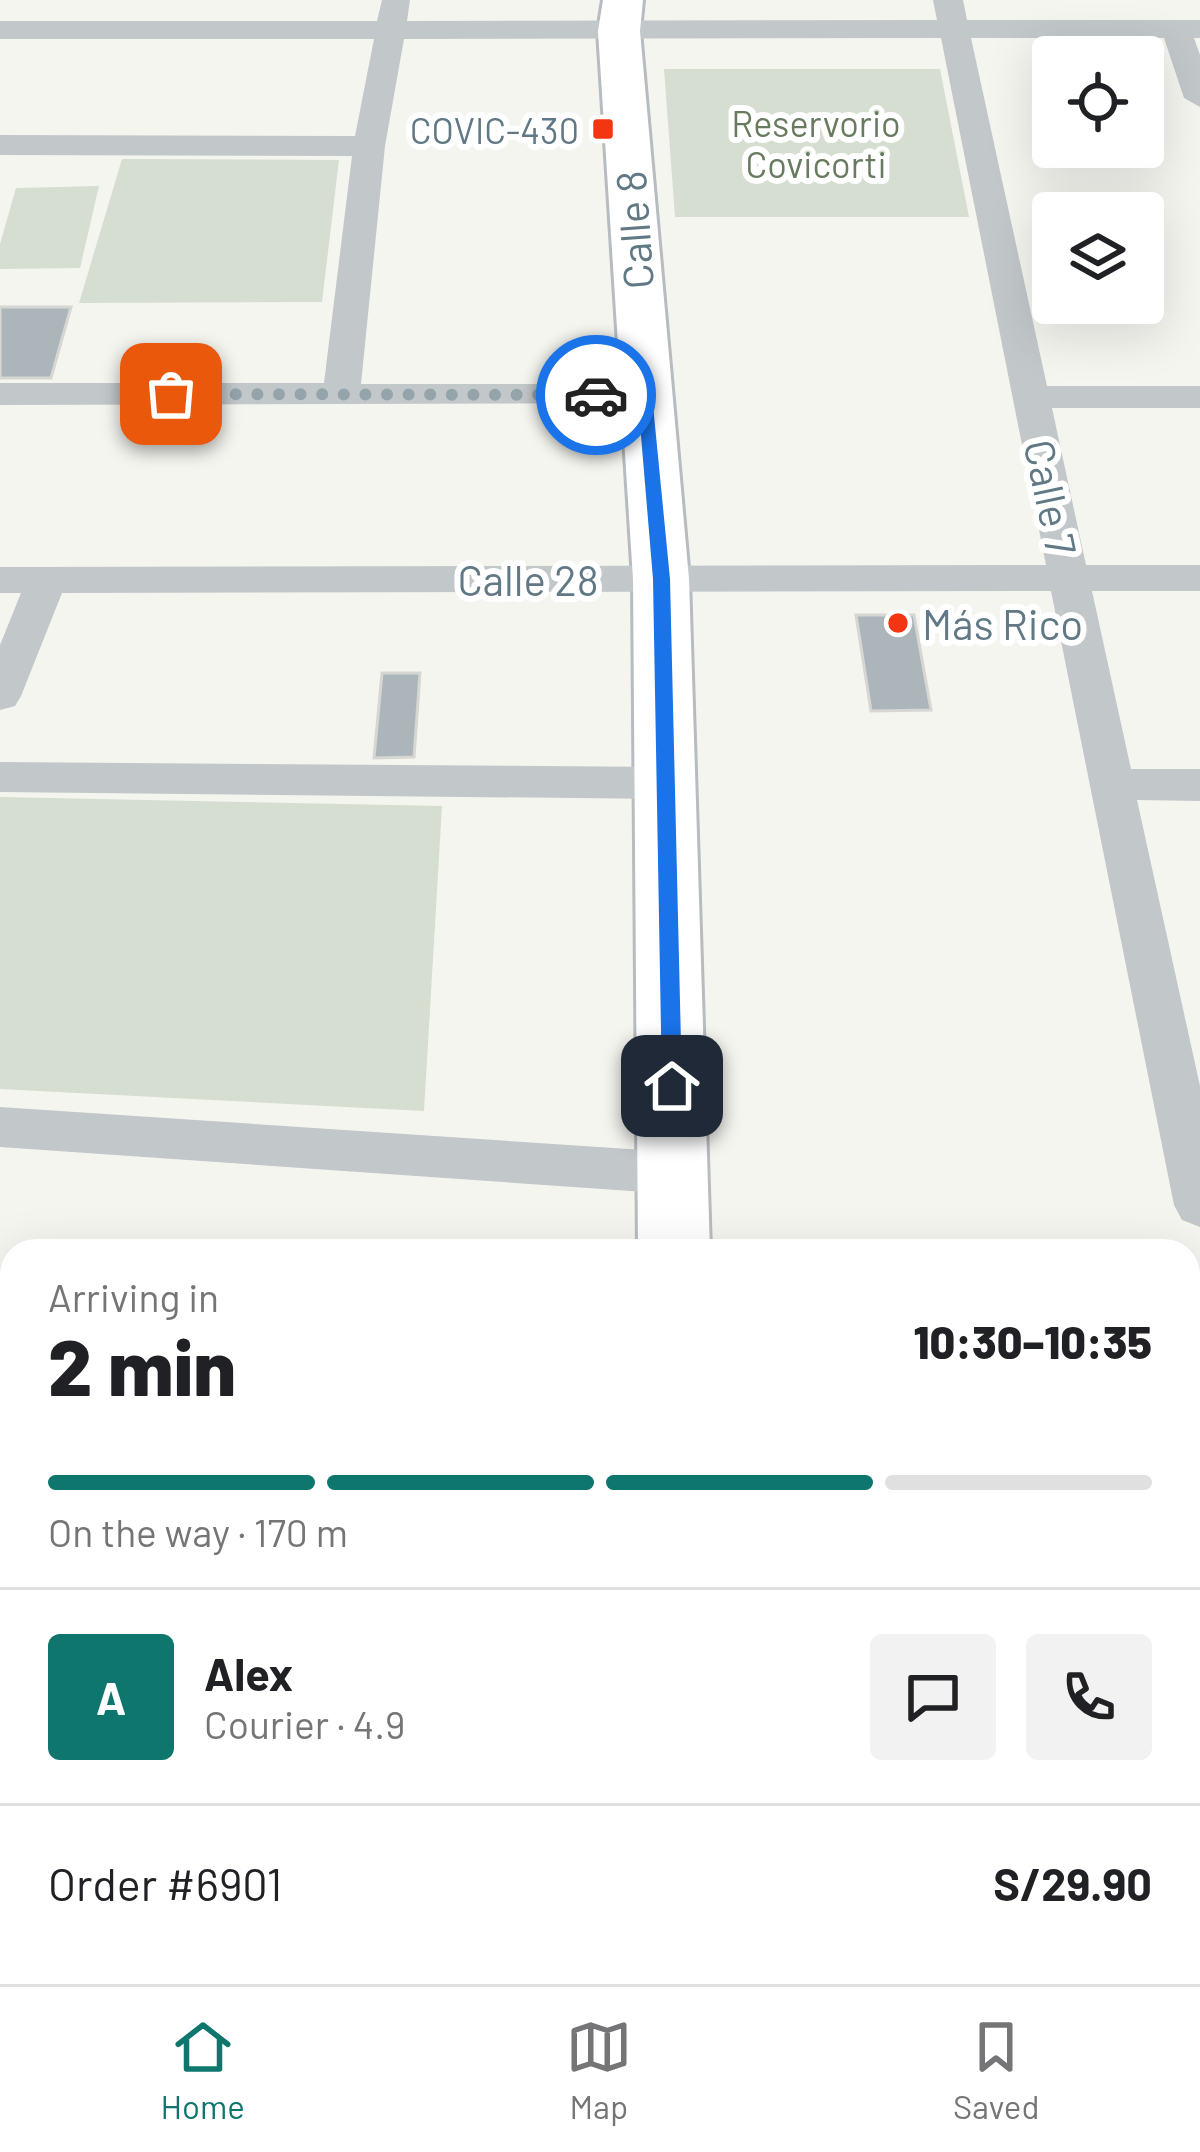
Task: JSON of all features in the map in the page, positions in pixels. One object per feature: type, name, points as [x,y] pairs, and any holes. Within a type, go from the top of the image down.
[{"type":"street","name":"Calle 8","points":[[621,15],[645,395],[662,579],[674,1239]]},
{"type":"street","points":[[0,30],[392,16],[951,15],[1188,29],[1200,98]]},
{"type":"street","name":"Calle 7","points":[[951,15],[1200,1205]]},
{"type":"street","points":[[341,394],[369,146],[392,16]]},
{"type":"street","points":[[0,145],[369,146]]},
{"type":"street","points":[[0,394],[645,395]]},
{"type":"street","points":[[1031,397],[1200,397]]},
{"type":"street","name":"Calle 28","points":[[0,580],[1200,578]]},
{"type":"street","points":[[0,696],[47,580]]},
{"type":"street","points":[[0,777],[664,783]]},
{"type":"street","points":[[1114,784],[1200,784]]},
{"type":"street","points":[[0,1126],[674,1173]]},
{"type":"green space","name":"Reservorio Covicorti","points":[[664,69],[940,69],[969,217],[675,217]]},
{"type":"green space","points":[[122,159],[339,160],[322,302],[79,303]]},
{"type":"green space","points":[[99,186],[80,268],[0,269],[0,244],[16,188]]},
{"type":"green space","points":[[0,797],[442,806],[424,1111],[0,1089]]},
{"type":"building","points":[[0,307],[71,307],[51,378],[0,378]]},
{"type":"building","points":[[856,615],[914,615],[931,710],[871,711]]},
{"type":"building","points":[[382,673],[420,673],[414,757],[374,758]]},
{"type":"way so far","points":[[171,394],[596,395]]},
{"type":"place","name":"COVIC-430","points":[[603,129]]},
{"type":"place","name":"Más Rico","points":[[898,623]]},
{"type":"route","points":[[596,395],[645,395],[662,579],[672,1086]]}]
